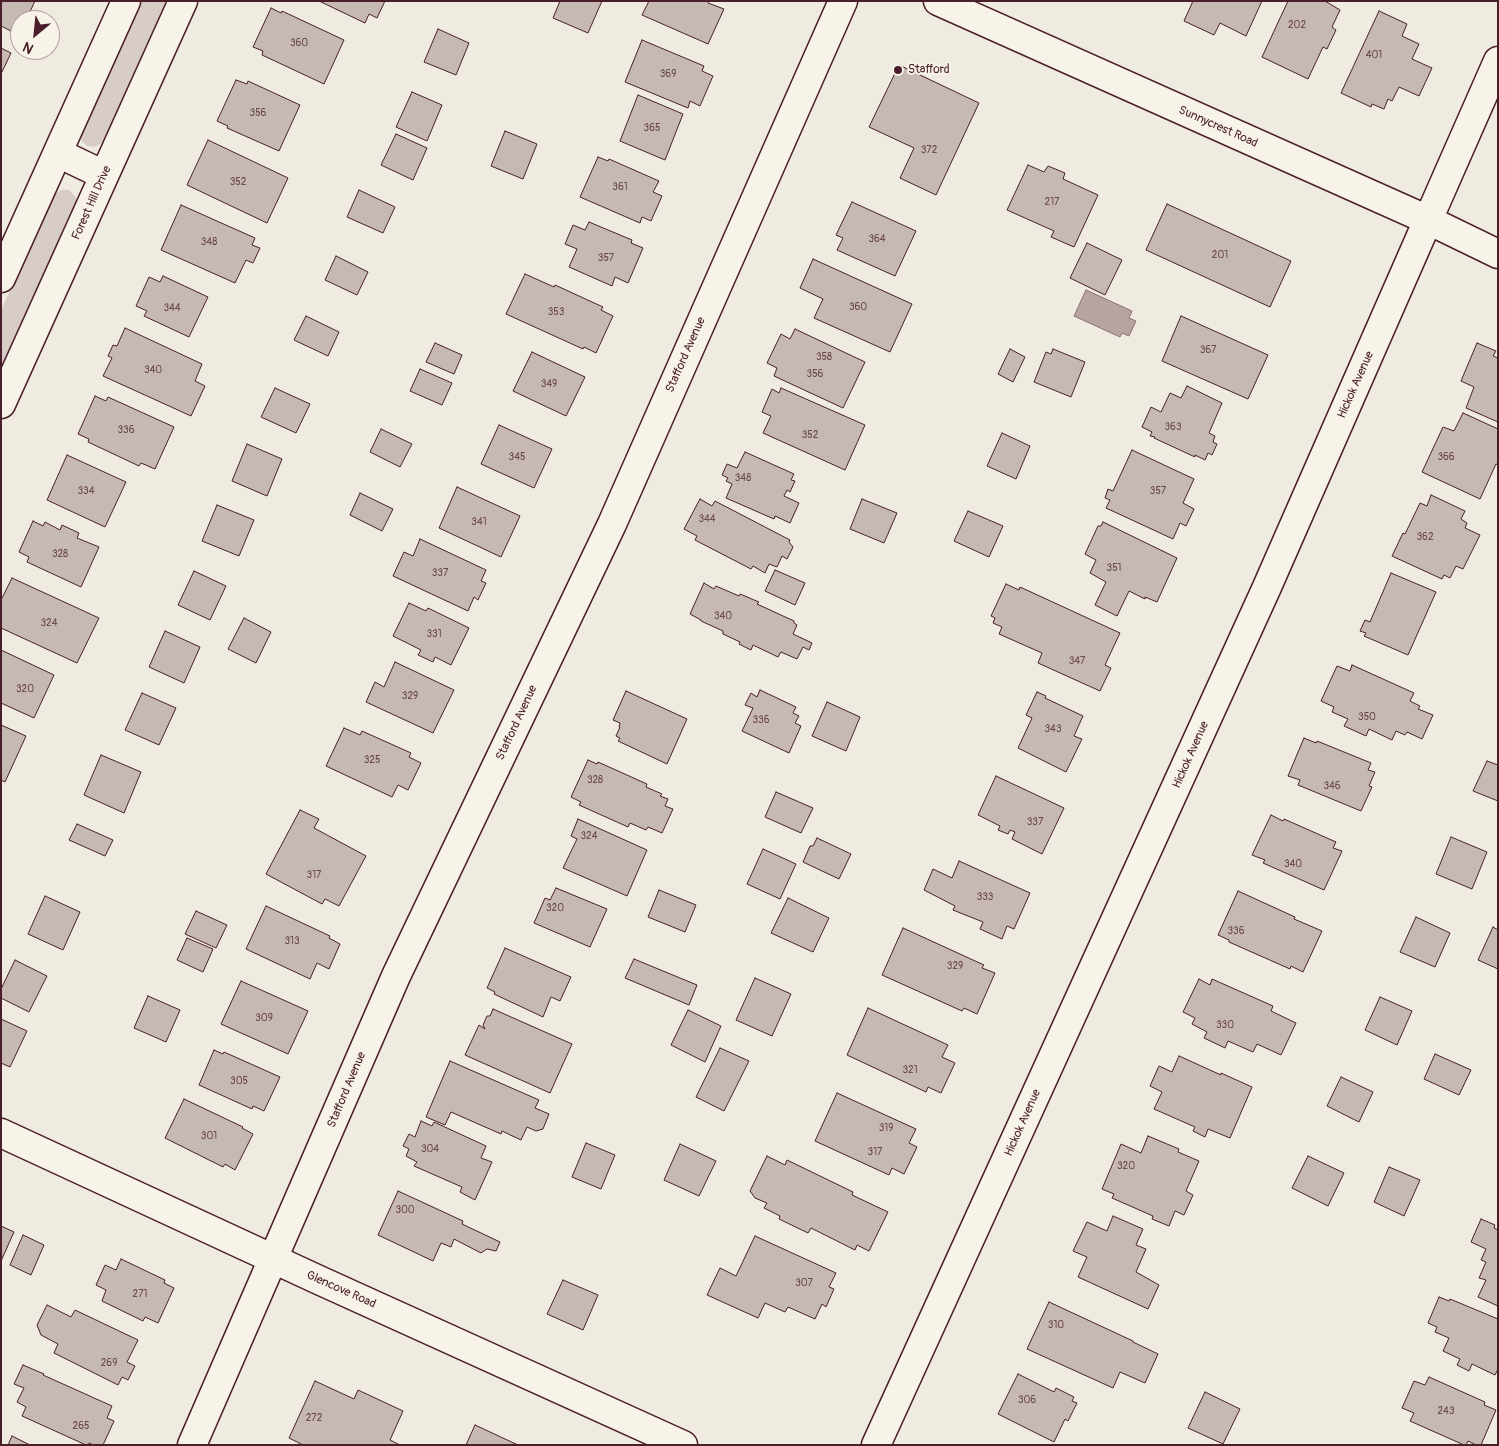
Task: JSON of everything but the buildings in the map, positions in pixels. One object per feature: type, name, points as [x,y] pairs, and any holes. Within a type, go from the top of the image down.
[{"type":"street","points":[[1,278],[126,1]]},
{"type":"street","name":"Forest Hill Drive","points":[[1,404],[183,1]]},
{"type":"street","name":"Stafford Avenue","points":[[192,1445],[396,976],[612,524],[843,1]]},
{"type":"street","name":"Sunnycrest Road","points":[[938,1],[1428,220],[1498,254]]},
{"type":"street","name":"Hickok Avenue","points":[[876,1445],[1263,596],[1498,61]]},
{"type":"street","points":[[58,153],[104,175]]},
{"type":"street","name":"Glencove Road","points":[[1,1133],[683,1445]]},
{"type":"shaded area","points":[[139,1],[167,1],[103,142],[95,147],[87,146],[81,140],[81,131]]},
{"type":"shaded area","points":[[61,190],[69,190],[75,196],[77,204],[1,371],[1,310],[54,195]]},
{"type":"shaded area","points":[[1086,290],[1132,311],[1129,318],[1136,321],[1129,336],[1122,333],[1120,337],[1074,316]]},
{"type":"place","name":"Stafford","points":[[898,70]]}]
